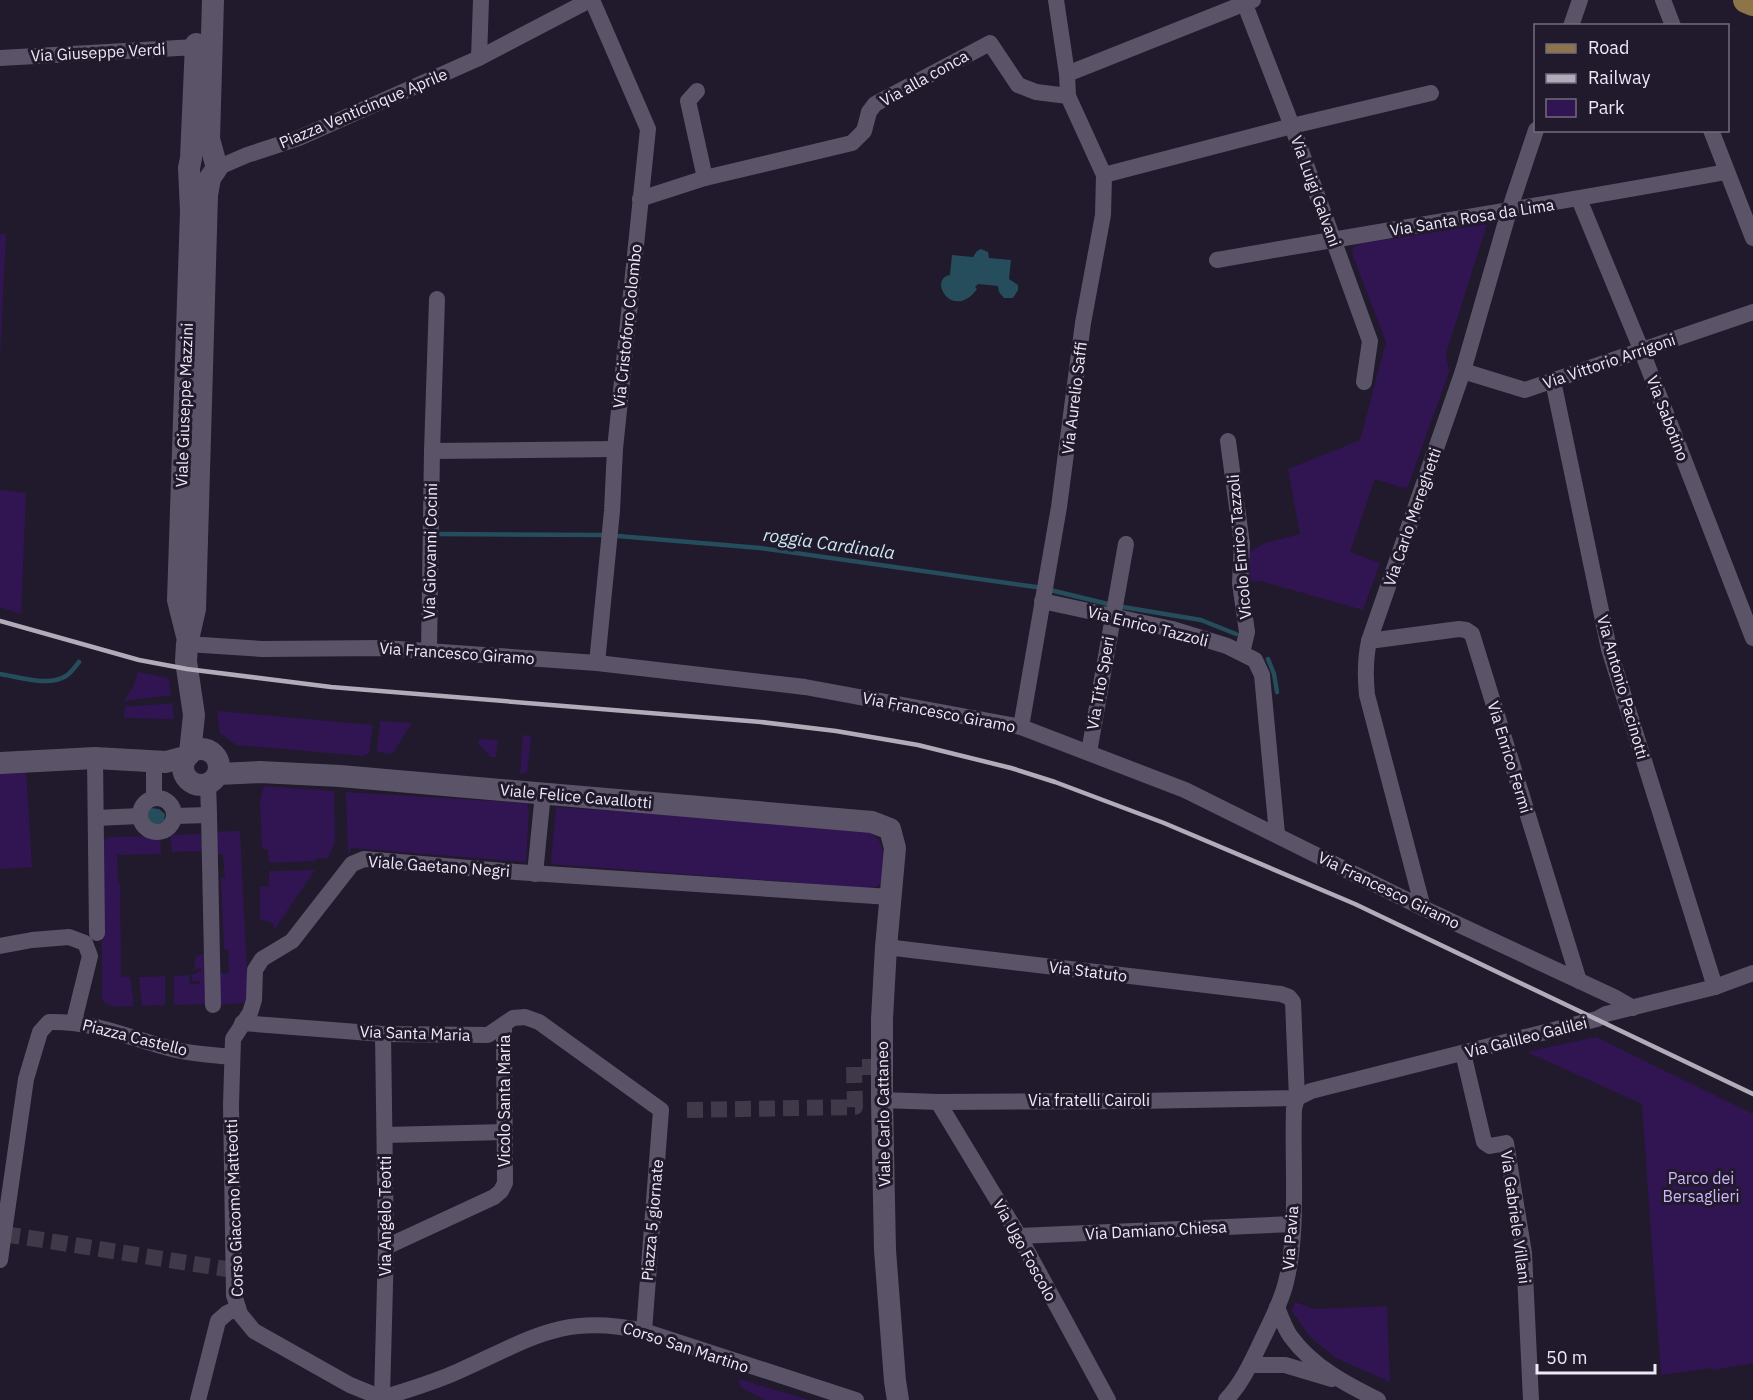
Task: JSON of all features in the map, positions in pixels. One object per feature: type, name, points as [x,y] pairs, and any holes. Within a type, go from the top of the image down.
[{"type":"main road","points":[[1747,0],[1753,3]]},
{"type":"street","name":"Viale Giuseppe Mazzini","points":[[193,763],[194,715],[186,661],[187,640],[195,609],[206,212],[206,165],[196,47],[198,0]]},
{"type":"street","name":"Viale Giuseppe Mazzini","points":[[206,165],[209,139],[213,0]]},
{"type":"street","points":[[478,58],[481,0]]},
{"type":"street","name":"Piazza Venticinque Aprile","points":[[206,165],[247,155],[299,138],[478,58],[591,0]]},
{"type":"street","name":"Via Cristoforo Colombo","points":[[591,0],[648,129],[615,449],[612,511],[597,663]]},
{"type":"street","name":"Via Aurelio Saffi","points":[[1021,727],[1059,507],[1083,323],[1103,215],[1104,175],[1068,96],[1056,0]]},
{"type":"street","points":[[1663,0],[1671,24]]},
{"type":"street","points":[[1067,74],[1249,1]]},
{"type":"street","name":"Via Luigi Galvani","points":[[1249,1],[1370,341],[1364,382]]},
{"type":"street","points":[[1572,24],[1578,3]]},
{"type":"street","name":"Via alla conca","points":[[640,199],[705,178],[852,143],[864,131],[869,112],[875,104],[990,43],[1018,85],[1036,92],[1068,96]]},
{"type":"street","name":"Via Giuseppe Verdi","points":[[0,58],[196,47]]},
{"type":"street","points":[[698,91],[688,101],[705,178]]},
{"type":"street","points":[[1104,175],[1292,126],[1431,93]]},
{"type":"street","name":"Via Carlo Mereghetti","points":[[1423,908],[1367,695],[1365,676],[1369,641],[1463,371],[1509,211],[1535,132]]},
{"type":"street","points":[[1712,132],[1753,238]]},
{"type":"street","name":"Via Santa Rosa da Lima","points":[[1217,260],[1726,172]]},
{"type":"street","name":"Via Sabotino","points":[[1579,199],[1641,350],[1753,638]]},
{"type":"street","name":"Via Giovanni Cocini","points":[[429,651],[437,299]]},
{"type":"street","name":"Via Vittorio Arrigoni","points":[[1463,371],[1525,390],[1753,312]]},
{"type":"street","name":"Via Antonio Pacinotti","points":[[1553,381],[1610,649],[1715,987]]},
{"type":"street","name":"Vicolo Enrico Tazzoli","points":[[1228,441],[1242,544],[1240,583],[1247,632],[1242,653]]},
{"type":"street","points":[[432,451],[615,449]]},
{"type":"street","name":"Via Tito Speri","points":[[1089,752],[1126,544]]},
{"type":"street","name":"Via Enrico Tazzoli","points":[[1042,600],[1172,629],[1242,653],[1255,660],[1262,675],[1277,834]]},
{"type":"street","name":"Via Enrico Fermi","points":[[1369,641],[1459,629],[1472,634],[1579,981]]},
{"type":"street","name":"Via Francesco Giramo","points":[[187,640],[262,649],[384,648],[597,663],[805,687],[1021,727],[1185,790],[1423,908],[1633,1008]]},
{"type":"street","points":[[95,758],[97,933]]},
{"type":"street","name":"Viale Felice Cavallotti","points":[[0,763],[95,758],[229,763],[260,772],[340,776],[872,822],[890,829]]},
{"type":"street","points":[[154,798],[164,800],[170,805],[174,816],[170,826],[164,831],[148,830],[142,824],[141,808],[193,763],[209,815],[213,1005]]},
{"type":"street","points":[[535,874],[543,793]]},
{"type":"street","points":[[174,816],[209,815]]},
{"type":"street","points":[[96,818],[140,816]]},
{"type":"street","name":"Viale Carlo Cattaneo","points":[[890,829],[895,848],[882,1019],[882,1100],[885,1250],[898,1400]]},
{"type":"street","name":"Viale Gaetano Negri","points":[[246,1018],[254,1000],[255,970],[261,959],[292,941],[352,864],[364,859],[535,874],[890,897]]},
{"type":"street","name":"Piazza Castello","points":[[0,946],[32,940],[69,937],[85,943],[90,956],[74,1021]]},
{"type":"street","name":"Via Statuto","points":[[886,946],[1289,997]]},
{"type":"street","name":"Via Galileo Galilei","points":[[1297,1098],[1311,1091],[1715,987],[1753,973]]},
{"type":"street","name":"Via Pavia","points":[[1226,1400],[1237,1388],[1250,1365],[1277,1307],[1290,1265],[1293,1224],[1294,1108],[1297,1098],[1293,1002],[1289,997]]},
{"type":"street","name":"Via Santa Maria","points":[[246,1018],[383,1034],[488,1035],[513,1018],[525,1017],[539,1022],[662,1110]]},
{"type":"street","name":"Corso Giacomo Matteotti","points":[[246,1018],[233,1039],[231,1057],[233,1270],[234,1295],[240,1314],[254,1331],[277,1346],[379,1399]]},
{"type":"street","name":"Piazza Castello","points":[[0,1260],[26,1079],[40,1032],[49,1022],[74,1021],[176,1050],[231,1057]]},
{"type":"street","name":"Vicolo Santa Maria","points":[[386,1248],[494,1197],[501,1191],[505,1183],[506,1132],[504,1026]]},
{"type":"street","name":"Via Angelo Teotti","points":[[379,1399],[386,1248],[383,1034]]},
{"type":"street","name":"Via Gabriele Villani","points":[[1463,1053],[1480,1136],[1490,1146],[1506,1143],[1524,1253],[1531,1400]]},
{"type":"street","name":"Via fratelli Cairoli","points":[[882,1100],[938,1102],[1297,1098]]},
{"type":"street","name":"Via Ugo Foscolo","points":[[938,1102],[1019,1236],[1108,1400]]},
{"type":"street","name":"Piazza 5 giornate","points":[[644,1330],[662,1110]]},
{"type":"street","points":[[384,1135],[506,1132]]},
{"type":"street","name":"Via Damiano Chiesa","points":[[1019,1236],[1293,1224]]},
{"type":"street","points":[[1277,1307],[1290,1336],[1308,1355],[1338,1380]]},
{"type":"street","points":[[198,1400],[218,1321],[227,1313],[238,1308]]},
{"type":"street","name":"Corso San Martino","points":[[379,1399],[457,1372],[551,1330],[590,1324],[615,1324],[644,1330],[856,1400]]},
{"type":"street","points":[[1250,1365],[1285,1365],[1338,1380],[1378,1400]]},
{"type":"green space","points":[[1487,224],[1446,354],[1449,372],[1407,489],[1375,479],[1350,552],[1380,563],[1363,610],[1260,581],[1246,582],[1246,554],[1265,543],[1300,534],[1288,469],[1360,440],[1386,342],[1352,250],[1363,243]]},
{"type":"green space","points":[[0,234],[6,234],[0,359]]},
{"type":"green space","points":[[0,490],[26,493],[21,614],[0,607]]},
{"type":"green space","points":[[138,672],[169,678],[171,695],[124,701],[134,685]]},
{"type":"green space","points":[[172,703],[174,719],[124,718],[125,707]]},
{"type":"green space","points":[[217,711],[373,725],[369,754],[364,756],[236,745],[220,733]]},
{"type":"green space","points":[[380,721],[412,723],[392,754],[377,752]]},
{"type":"green space","points":[[523,735],[531,736],[531,740],[527,773],[520,774]]},
{"type":"green space","points":[[479,739],[498,740],[496,757],[490,757],[478,743]]},
{"type":"green space","points":[[26,770],[32,867],[0,869],[0,771]]},
{"type":"green space","points":[[264,786],[334,791],[335,842],[328,858],[316,858],[315,861],[269,863],[268,849],[262,849],[260,801]]},
{"type":"green space","points":[[346,792],[527,803],[529,809],[526,862],[351,848],[348,856]]},
{"type":"green space","points":[[556,807],[860,828],[876,837],[883,849],[882,882],[876,887],[866,888],[551,864]]},
{"type":"green space","points":[[240,831],[248,995],[243,1003],[218,1005],[217,973],[229,973],[228,950],[224,949],[221,878],[225,877],[223,854],[211,854],[210,832]]},
{"type":"green space","points":[[201,834],[202,851],[172,852],[171,835]]},
{"type":"green space","points":[[160,836],[161,854],[117,855],[118,883],[120,883],[121,976],[130,977],[134,1006],[108,1005],[102,999],[102,842],[109,837]]},
{"type":"green space","points":[[315,870],[274,930],[273,924],[260,920],[260,887],[269,886],[269,871]]},
{"type":"green space","points":[[206,954],[207,1004],[174,1005],[174,976],[189,975],[190,984],[200,984],[199,981],[192,981],[192,975],[201,971],[201,968],[194,969],[196,956]]},
{"type":"green space","points":[[165,976],[165,1005],[142,1006],[139,977]]},
{"type":"green space","name":"Parco dei Bersaglieri","points":[[1596,1037],[1753,1114],[1753,1363],[1714,1370],[1712,1368],[1661,1375],[1642,1104],[1527,1052]]},
{"type":"green space","points":[[1295,1302],[1314,1309],[1387,1306],[1390,1382],[1336,1358],[1310,1337],[1292,1311]]},
{"type":"green space","points":[[739,1379],[809,1400],[766,1400],[742,1388]]},
{"type":"water","points":[[981,249],[988,252],[989,258],[1011,260],[1009,279],[1018,285],[1018,290],[1013,298],[1004,298],[998,286],[978,284],[975,287],[977,289],[968,298],[959,301],[952,300],[946,296],[941,284],[944,278],[950,275],[952,255],[973,257]]},
{"type":"water","points":[[151,808],[159,809],[165,814],[164,821],[153,825],[146,822],[144,812]]},
{"type":"waterway","name":"roggia Cardinala","points":[[436,534],[601,535]]},
{"type":"waterway","name":"roggia Cardinala","points":[[618,536],[760,548],[1036,587]]},
{"type":"waterway","name":"roggia Cardinala","points":[[1050,590],[1108,604]]},
{"type":"waterway","name":"roggia Cardinala","points":[[1117,606],[1201,620],[1236,634]]},
{"type":"waterway","name":"roggia Cardinala","points":[[1268,659],[1274,674],[1277,692]]},
{"type":"waterway","name":"roggia Cardinala","points":[[0,674],[51,681],[66,676],[79,662]]},
{"type":"tunnel","points":[[687,1110],[855,1107],[854,1067],[883,1067]]},
{"type":"tunnel","points":[[4,1234],[233,1270]]},
{"type":"railway","points":[[0,621],[139,660],[187,669],[331,687],[761,722],[836,731],[918,745],[1011,768],[1164,823],[1355,904],[1753,1094]]}]
